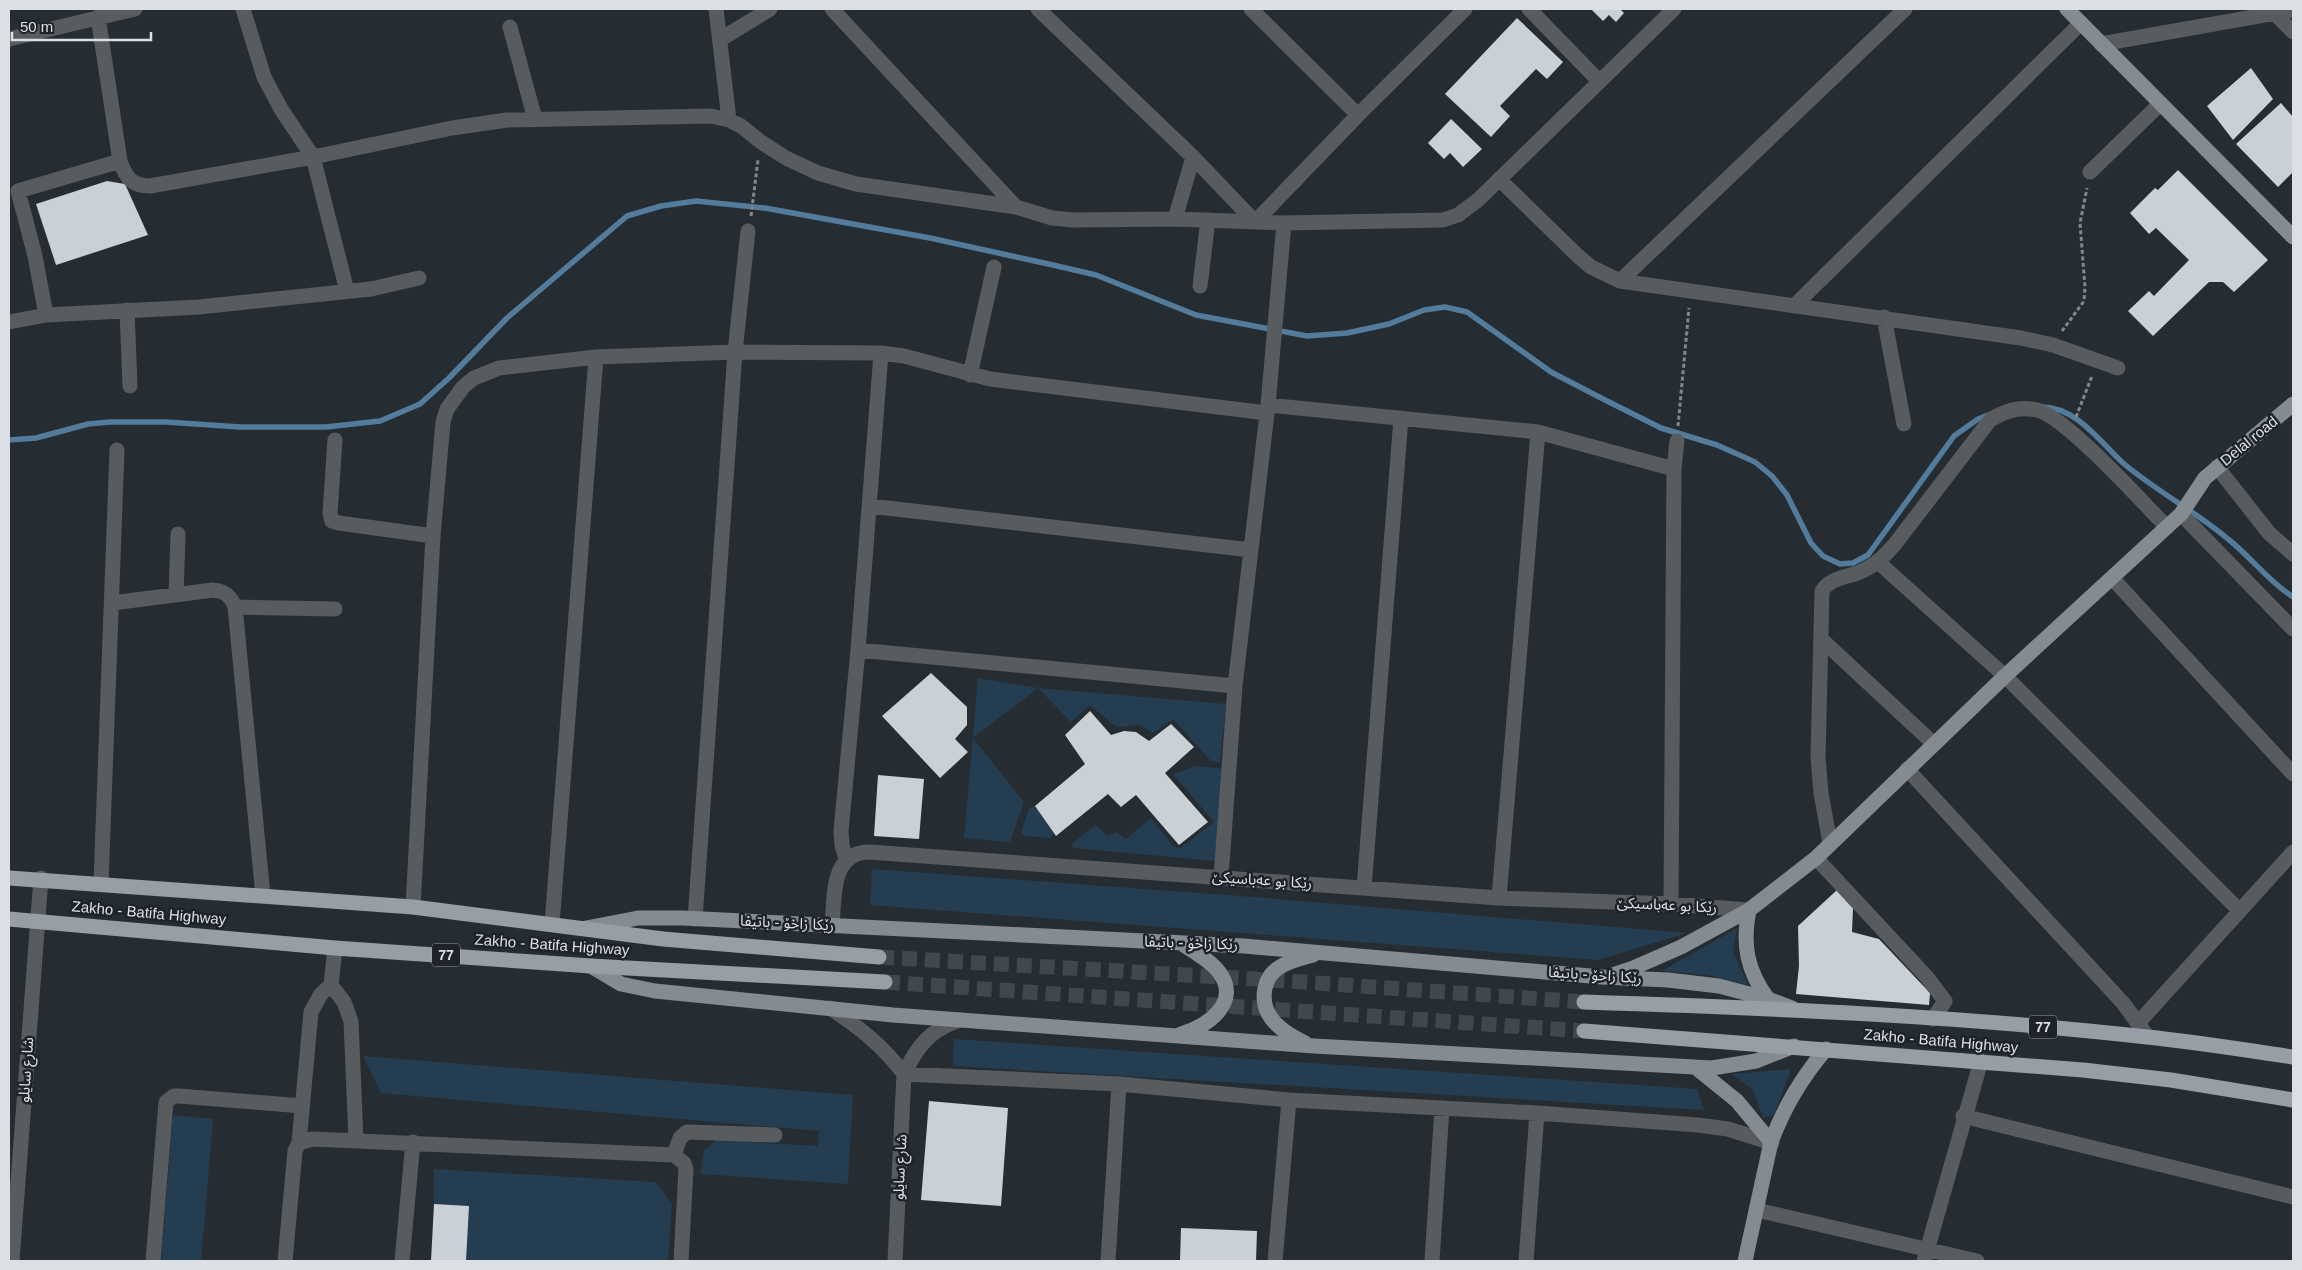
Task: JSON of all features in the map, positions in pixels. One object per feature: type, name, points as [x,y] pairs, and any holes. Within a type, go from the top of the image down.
[{"type":"highway","name":"Zakho - Batifa Highway","points":[[9,878],[41,878],[414,907],[717,944],[879,957]]},
{"type":"highway","name":"Zakho - Batifa Highway","points":[[9,919],[38,920],[335,948],[591,966],[885,982]]},
{"type":"highway","name":"Zakho - Batifa Highway","points":[[1584,1002],[1792,1008],[1964,1021],[2148,1037],[2293,1057]]},
{"type":"highway","name":"Zakho - Batifa Highway","points":[[1584,1031],[1980,1061],[2171,1080],[2293,1100]]},
{"type":"main road","points":[[2067,9],[2293,237]]},
{"type":"main road","name":"Delal road","points":[[1602,977],[1660,957],[1749,910],[1816,858],[2005,676],[2167,528],[2181,514],[2205,478],[2293,404]]},
{"type":"main road","points":[[1749,910],[1745,938],[1746,954],[1758,986],[1768,999]]},
{"type":"main road","name":"رێکا زاخۆ - باتیفا","points":[[586,928],[638,918],[695,918],[1244,946],[1602,977],[1691,982],[1719,986],[1768,999],[1792,1008]]},
{"type":"main road","points":[[1175,1036],[1198,1029],[1217,1014],[1223,1005],[1226,994],[1219,972],[1202,957],[1181,943]]},
{"type":"main road","points":[[1314,1046],[1280,1029],[1270,1018],[1264,997],[1268,977],[1280,966],[1319,953]]},
{"type":"main road","points":[[591,966],[621,984],[638,989],[960,1020],[1314,1046],[1695,1067],[1736,1066],[1756,1061],[1794,1046]]},
{"type":"main road","points":[[1745,1261],[1772,1142],[1794,1093],[1826,1049]]},
{"type":"main road","points":[[1695,1067],[1737,1101],[1772,1142]]},
{"type":"street","points":[[9,39],[135,9]]},
{"type":"street","points":[[243,9],[264,77],[281,109],[314,157],[347,291]]},
{"type":"street","points":[[716,9],[721,38],[729,120]]},
{"type":"street","points":[[721,38],[770,9]]},
{"type":"street","points":[[832,9],[1016,207]]},
{"type":"street","points":[[1038,9],[1193,157],[1255,222]]},
{"type":"street","points":[[1255,222],[1358,115],[1465,9]]},
{"type":"street","points":[[1530,9],[1598,81]]},
{"type":"street","points":[[98,17],[120,161],[124,174],[130,181],[139,186],[150,186],[314,157],[452,128],[507,120],[711,116],[729,120],[786,158],[818,173],[856,184],[1016,207],[1052,218],[1074,220],[1175,219],[1284,223],[1442,220],[1458,215],[1499,179],[1674,9]]},
{"type":"street","points":[[1620,282],[1906,9]]},
{"type":"street","points":[[2102,44],[2274,11],[2293,10]]},
{"type":"street","points":[[1258,11],[1358,115]]},
{"type":"street","points":[[2274,11],[2293,32]]},
{"type":"street","points":[[1794,306],[2081,23]]},
{"type":"street","points":[[510,27],[535,119]]},
{"type":"street","points":[[2090,172],[2160,104]]},
{"type":"street","points":[[1175,219],[1193,157]]},
{"type":"street","points":[[46,315],[35,256],[18,191],[120,161]]},
{"type":"street","points":[[1499,179],[1584,262],[1606,276],[1620,282],[1884,317],[2021,338],[2052,345],[2118,368]]},
{"type":"street","points":[[1200,286],[1208,220]]},
{"type":"street","points":[[1221,877],[1235,686],[1268,409],[1284,223]]},
{"type":"street","points":[[695,918],[735,352],[749,224]]},
{"type":"street","points":[[970,375],[994,267]]},
{"type":"street","points":[[9,322],[46,315],[198,307],[395,285],[419,278]]},
{"type":"street","points":[[127,310],[130,386]]},
{"type":"street","points":[[1884,317],[1904,424]]},
{"type":"street","points":[[414,907],[433,536],[443,422],[447,409],[463,387],[474,378],[499,368],[596,357],[735,352],[881,353],[922,360],[970,375],[1268,409],[1400,418],[1538,432],[1674,469]]},
{"type":"street","points":[[832,925],[838,873],[846,859],[841,831],[858,650],[881,353]]},
{"type":"street","points":[[552,924],[596,357]]},
{"type":"street","points":[[1830,843],[1821,793],[1818,757],[1821,598],[1826,584],[1832,580],[1864,570],[1878,562],[1895,544],[1990,420],[2004,412],[2021,408],[2038,410],[2053,416],[2071,431],[2167,528]]},
{"type":"street","points":[[1364,888],[1400,418]]},
{"type":"street","points":[[1499,898],[1538,432]]},
{"type":"street","points":[[335,440],[330,513],[332,520],[339,523],[433,536]]},
{"type":"street","points":[[1671,904],[1674,469],[1677,441]]},
{"type":"street","points":[[101,883],[117,450]]},
{"type":"street","points":[[2217,467],[2269,533],[2293,554]]},
{"type":"street","points":[[870,506],[1251,550]]},
{"type":"street","points":[[2181,514],[2293,629]]},
{"type":"street","points":[[176,595],[178,534]]},
{"type":"street","points":[[1878,562],[2005,676],[2240,911]]},
{"type":"street","points":[[2112,578],[2293,774]]},
{"type":"street","points":[[112,603],[220,591],[227,594],[235,607],[263,896]]},
{"type":"street","points":[[235,607],[335,609]]},
{"type":"street","points":[[1821,639],[1934,744]]},
{"type":"street","points":[[858,650],[1235,686]]},
{"type":"street","points":[[1907,769],[2139,1022],[2148,1037]]},
{"type":"street","name":"رێكا بو عه‌باسيكێ","points":[[846,859],[861,852],[869,852],[1499,898],[1671,904],[1749,910]]},
{"type":"street","points":[[2139,1022],[2293,852]]},
{"type":"street","points":[[1816,858],[1926,976],[1964,1021]]},
{"type":"street","name":"شارع سايلو","points":[[12,1261],[16,1097],[38,920],[41,878]]},
{"type":"street","points":[[285,1261],[295,1151],[299,1143],[311,1012],[321,994],[331,985],[335,948]]},
{"type":"street","points":[[331,985],[344,1002],[351,1021],[356,1140]]},
{"type":"street","points":[[1933,1019],[1946,1001]]},
{"type":"street","points":[[830,1008],[878,1043],[904,1074],[1120,1084],[1289,1100],[1537,1113],[1714,1127],[1772,1142]]},
{"type":"street","name":"شارع سايلو","points":[[895,1261],[904,1074],[918,1048],[926,1038],[936,1030],[960,1020]]},
{"type":"street","points":[[1925,1256],[1980,1061]]},
{"type":"street","points":[[1108,1261],[1120,1084]]},
{"type":"street","points":[[154,1261],[166,1102],[174,1096],[179,1096],[302,1106]]},
{"type":"street","points":[[1275,1261],[1289,1100]]},
{"type":"street","points":[[1432,1261],[1442,1108]]},
{"type":"street","points":[[1526,1261],[1537,1113]]},
{"type":"street","points":[[1963,1116],[2293,1197]]},
{"type":"street","points":[[674,1154],[680,1138],[687,1132],[775,1135]]},
{"type":"street","points":[[299,1143],[308,1139],[356,1140],[674,1154],[684,1163],[686,1169],[681,1261]]},
{"type":"street","points":[[402,1261],[413,1142]]},
{"type":"street","points":[[1757,1210],[1925,1256],[1977,1261]]},
{"type":"path","points":[[749,224],[757,167]]},
{"type":"path","points":[[2052,345],[2084,301],[2085,287],[2080,223],[2090,172]]},
{"type":"path","points":[[1677,441],[1691,292]]},
{"type":"path","points":[[2071,431],[2097,362]]},
{"type":"shaded area","points":[[978,678],[1038,688],[973,738],[1024,802],[1010,842],[964,838]]},
{"type":"shaded area","points":[[1038,688],[1226,704],[1220,762],[1211,761],[1173,719],[1153,733],[1139,725],[1116,727],[1090,705],[1071,722]]},
{"type":"shaded area","points":[[1196,766],[1223,769],[1215,861],[1073,848],[1072,844],[1095,825],[1108,836],[1116,832],[1126,839],[1151,818],[1174,847],[1180,848],[1214,822],[1173,774]]},
{"type":"shaded area","points":[[1035,806],[1054,834],[1051,838],[1025,836],[1021,832],[1029,809]]},
{"type":"shaded area","points":[[872,869],[1253,897],[1687,933],[1598,960],[870,905]]},
{"type":"shaded area","points":[[1737,928],[1733,952],[1748,985],[1708,975],[1662,971]]},
{"type":"shaded area","points":[[954,1039],[1697,1089],[1704,1110],[953,1066]]},
{"type":"shaded area","points":[[363,1056],[853,1095],[848,1184],[700,1174],[704,1151],[716,1140],[818,1146],[819,1131],[381,1093]]},
{"type":"shaded area","points":[[1791,1069],[1774,1115],[1763,1118],[1753,1090],[1731,1074]]},
{"type":"shaded area","points":[[173,1115],[213,1119],[201,1261],[161,1261]]},
{"type":"shaded area","points":[[434,1169],[656,1182],[672,1204],[668,1261],[466,1261],[468,1206],[434,1204]]},
{"type":"building","points":[[1591,9],[1620,9],[1624,13],[1616,22],[1609,15],[1603,21]]},
{"type":"building","points":[[1517,18],[1563,62],[1547,79],[1536,69],[1500,106],[1510,116],[1491,137],[1445,94]]},
{"type":"building","points":[[2251,68],[2273,99],[2233,140],[2207,106]]},
{"type":"building","points":[[2281,103],[2293,117],[2293,172],[2278,187],[2236,144]]},
{"type":"building","points":[[1451,119],[1482,149],[1463,167],[1450,153],[1444,159],[1428,143]]},
{"type":"building","points":[[2178,170],[2268,260],[2234,292],[2223,282],[2209,282],[2153,336],[2128,311],[2149,291],[2154,296],[2189,260],[2156,228],[2149,234],[2130,213],[2155,188],[2158,190]]},
{"type":"building","points":[[107,181],[125,184],[148,235],[56,265],[36,204]]},
{"type":"building","points":[[931,673],[967,707],[967,725],[955,739],[968,752],[940,778],[882,716]]},
{"type":"building","points":[[1090,711],[1111,735],[1124,731],[1136,732],[1149,741],[1171,724],[1194,747],[1165,773],[1208,822],[1179,845],[1136,795],[1121,807],[1108,794],[1056,836],[1035,806],[1085,764],[1065,735]]},
{"type":"building","points":[[878,775],[924,779],[919,839],[874,836]]},
{"type":"building","points":[[1837,890],[1853,908],[1852,932],[1879,939],[1930,993],[1929,1005],[1796,994],[1799,966],[1798,926]]},
{"type":"building","points":[[929,1101],[1008,1108],[1001,1206],[921,1200]]},
{"type":"building","points":[[434,1204],[469,1206],[466,1261],[431,1261]]},
{"type":"building","points":[[1181,1228],[1257,1231],[1256,1261],[1180,1261]]},
{"type":"waterway","points":[[9,440],[36,438],[88,424],[110,422],[166,422],[240,427],[326,427],[380,421],[420,404],[449,378],[507,318],[627,216],[661,206],[696,201],[765,208],[930,238],[1053,265],[1096,275],[1196,315],[1307,336],[1347,333],[1389,324],[1424,310],[1445,307],[1467,312],[1551,372],[1661,428],[1717,445],[1755,462],[1772,476],[1787,495],[1811,543],[1823,556],[1840,564],[1853,563],[1868,555],[1954,436],[1978,419],[1988,415]]},
{"type":"waterway","points":[[2041,407],[2066,413],[2076,419],[2123,463],[2215,529],[2293,597]]},
{"type":"tunnel","points":[[879,957],[1289,981],[1584,1002]]},
{"type":"tunnel","points":[[885,982],[1584,1031]]}]
